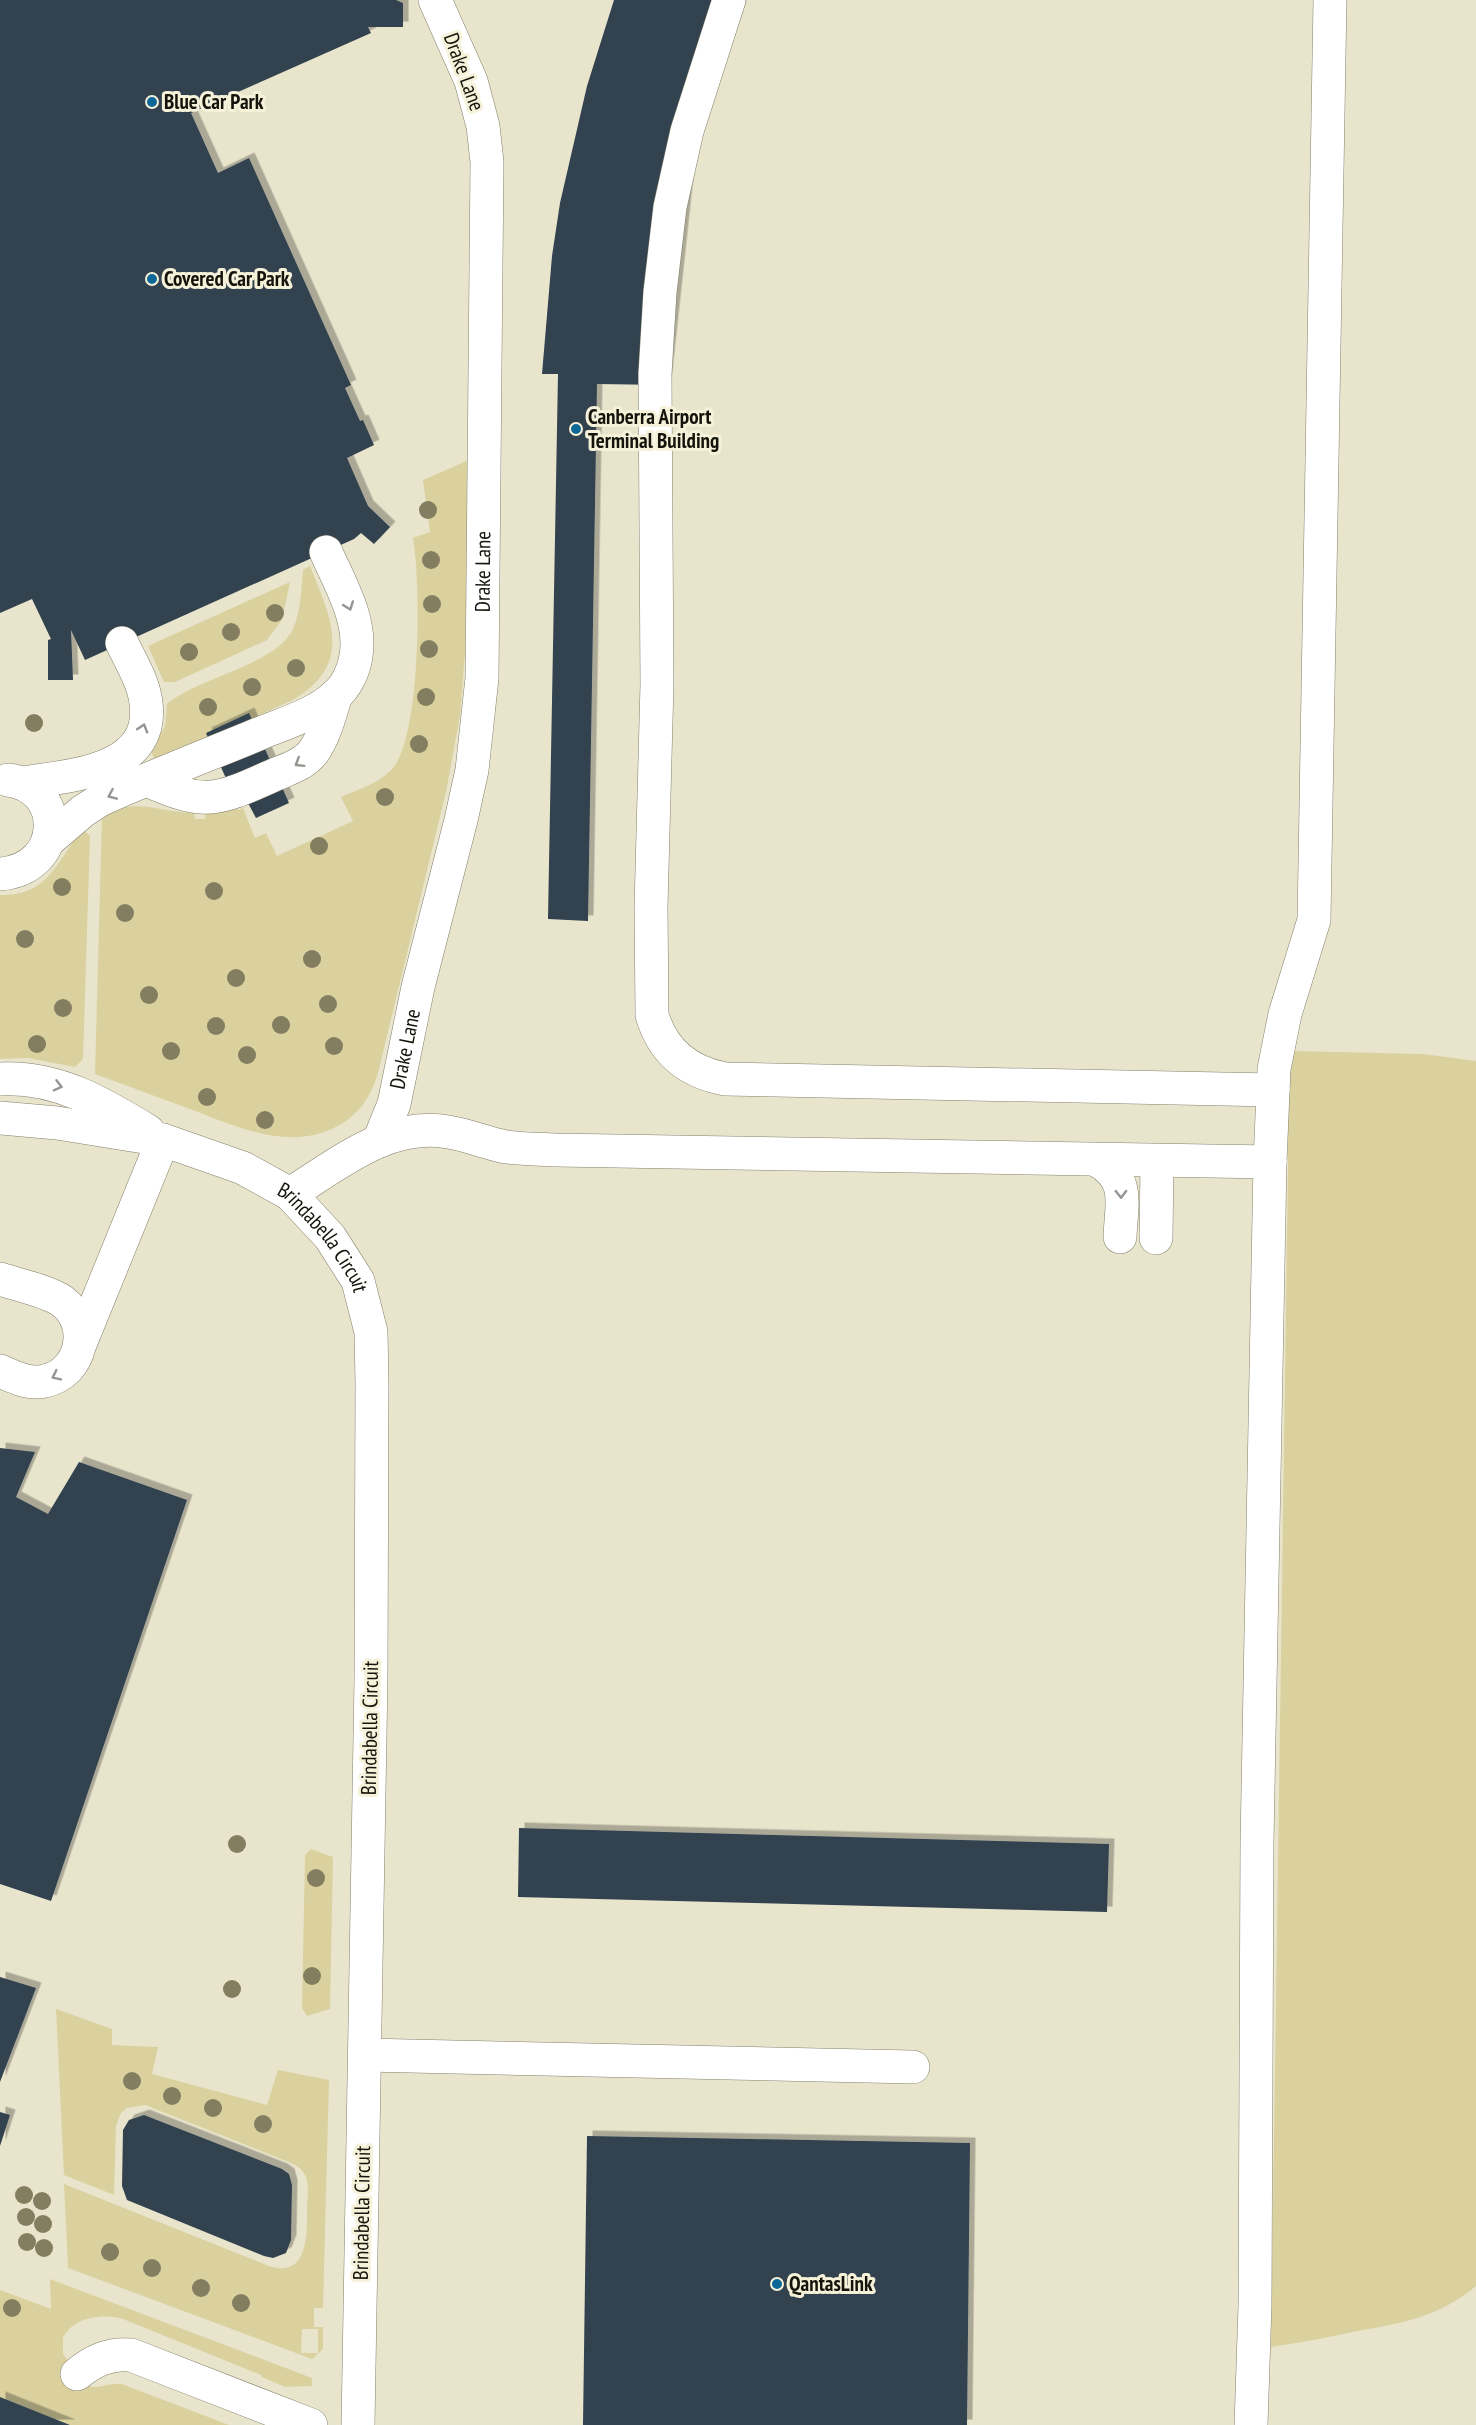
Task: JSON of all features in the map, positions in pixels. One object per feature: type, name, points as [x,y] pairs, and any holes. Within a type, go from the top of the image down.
[{"type":"street","name":"Drake Lane","points":[[379,1141],[394,1104],[418,987],[461,820],[472,770],[482,678],[487,162],[483,126],[471,81],[435,0]]},
{"type":"street","points":[[729,0],[687,131],[670,207],[660,292],[655,374],[657,684],[651,907],[652,1015],[656,1027],[665,1045],[684,1064],[696,1071],[725,1079],[1273,1090]]},
{"type":"street","points":[[1251,2425],[1255,2305],[1257,1831],[1270,1162],[1274,1069],[1285,1014],[1314,920],[1330,0]]},
{"type":"street","points":[[48,840],[93,804],[291,720],[326,704],[336,696],[346,683],[355,662],[356,633],[351,610],[327,552]]},
{"type":"street","points":[[8,776],[93,771],[120,759],[137,742],[145,726],[147,705],[123,643]]},
{"type":"street","points":[[147,780],[176,793],[212,798],[230,795],[288,770],[314,751],[322,736],[336,696]]},
{"type":"street","points":[[0,874],[15,873],[30,866],[42,854],[51,827],[42,800],[33,790],[8,776]]},
{"type":"street","name":"Brindabella Circuit","points":[[0,1079],[42,1082],[70,1089],[110,1108],[163,1140]]},
{"type":"street","name":"Brindabella Circuit","points":[[0,1118],[57,1123],[163,1140],[243,1168],[290,1194],[330,1237],[358,1281],[370,1332],[371,1679],[358,2425]]},
{"type":"street","points":[[290,1194],[379,1141],[402,1133],[433,1130],[448,1131],[491,1143],[525,1149],[1098,1161],[1270,1162]]},
{"type":"street","points":[[0,1371],[29,1382],[50,1380],[67,1370],[75,1359],[163,1140]]},
{"type":"street","points":[[1098,1161],[1116,1175],[1121,1184],[1120,1238]]},
{"type":"street","points":[[1156,1238],[1157,1162]]},
{"type":"street","points":[[0,1279],[61,1301],[71,1310],[78,1322],[80,1344]]},
{"type":"street","points":[[365,2055],[913,2067]]},
{"type":"street","points":[[77,2374],[89,2364],[105,2356],[131,2355],[311,2425]]},
{"type":"shaded area","points":[[469,460],[465,652],[460,716],[446,792],[378,1073],[366,1100],[346,1121],[327,1131],[308,1136],[288,1137],[268,1135],[228,1124],[95,1074],[102,815],[137,806],[194,813],[195,819],[205,819],[206,812],[236,804],[238,810],[243,808],[255,838],[266,833],[277,856],[353,821],[341,797],[376,782],[393,768],[402,750],[409,724],[414,692],[418,622],[413,538],[430,532],[423,480]]},
{"type":"shaded area","points":[[310,566],[330,623],[332,640],[330,657],[324,672],[311,687],[291,701],[155,761],[151,751],[165,726],[167,704],[198,686],[271,652],[284,641],[293,629],[298,615],[303,570]]},
{"type":"shaded area","points":[[290,582],[282,620],[267,640],[175,682],[164,682],[148,646]]},
{"type":"shaded area","points":[[82,829],[90,836],[83,1059],[75,1067],[28,1058],[0,1059],[0,895],[17,894],[41,883],[58,864]]},
{"type":"shaded area","points":[[1293,1051],[1423,1054],[1476,1061],[1476,2286],[1448,2305],[1418,2318],[1387,2326],[1271,2347],[1288,1168],[1285,1059]]},
{"type":"shaded area","points":[[311,1849],[333,1857],[330,2009],[307,2016],[302,2008],[305,1855]]},
{"type":"shaded area","points":[[56,2009],[112,2029],[112,2045],[158,2047],[152,2074],[267,2105],[278,2070],[329,2080],[323,2308],[314,2308],[314,2327],[323,2327],[323,2349],[312,2359],[68,2268],[64,2184],[269,2266],[282,2268],[292,2266],[299,2260],[306,2241],[308,2191],[307,2179],[301,2169],[145,2105],[127,2108],[121,2113],[116,2126],[114,2195],[64,2175]],"holes":[[[302,2329],[318,2329],[318,2353],[301,2353]]]},
{"type":"shaded area","points":[[50,2279],[312,2378],[312,2386],[285,2387],[123,2319],[107,2316],[81,2321],[67,2331],[63,2338],[63,2354],[88,2386],[122,2384],[229,2425],[70,2425],[0,2397],[0,2290],[51,2309]]},
{"type":"building","name":"Covered Car Park","points":[[0,0],[396,0],[403,3],[403,27],[368,27],[371,33],[191,113],[218,173],[249,158],[351,385],[345,388],[374,445],[347,458],[368,506],[390,527],[374,544],[361,533],[354,539],[85,660],[71,630],[73,680],[48,680],[48,640],[51,639],[32,599],[0,613]]},
{"type":"building","name":"Canberra Airport Terminal Building","points":[[614,0],[743,0],[692,146],[666,385],[597,384],[588,921],[548,919],[558,374],[542,374],[552,256],[560,203],[587,86]]},
{"type":"building","points":[[249,713],[289,803],[256,818],[248,803],[239,808],[206,733]]},
{"type":"building","points":[[0,1448],[35,1452],[16,1497],[48,1514],[79,1462],[187,1500],[51,1901],[0,1884]]},
{"type":"building","points":[[519,1828],[1109,1844],[1107,1912],[518,1897]]},
{"type":"building","points":[[0,1977],[36,1988],[0,2082]]},
{"type":"building","points":[[0,2112],[10,2115],[0,2146]]},
{"type":"building","points":[[144,2115],[282,2169],[289,2174],[292,2185],[291,2240],[286,2253],[273,2258],[264,2256],[127,2200],[122,2186],[123,2130],[129,2120]]},
{"type":"building","name":"QantasLink","points":[[587,2136],[970,2143],[967,2425],[583,2425]]},
{"type":"building","points":[[0,2397],[70,2425],[0,2425]]},
{"type":"place","name":"Blue Car Park","points":[[152,102]]},
{"type":"place","name":"Covered Car Park","points":[[152,279]]},
{"type":"place","name":"Canberra Airport Terminal Building","points":[[576,429]]},
{"type":"place","name":"QantasLink","points":[[777,2284]]}]
